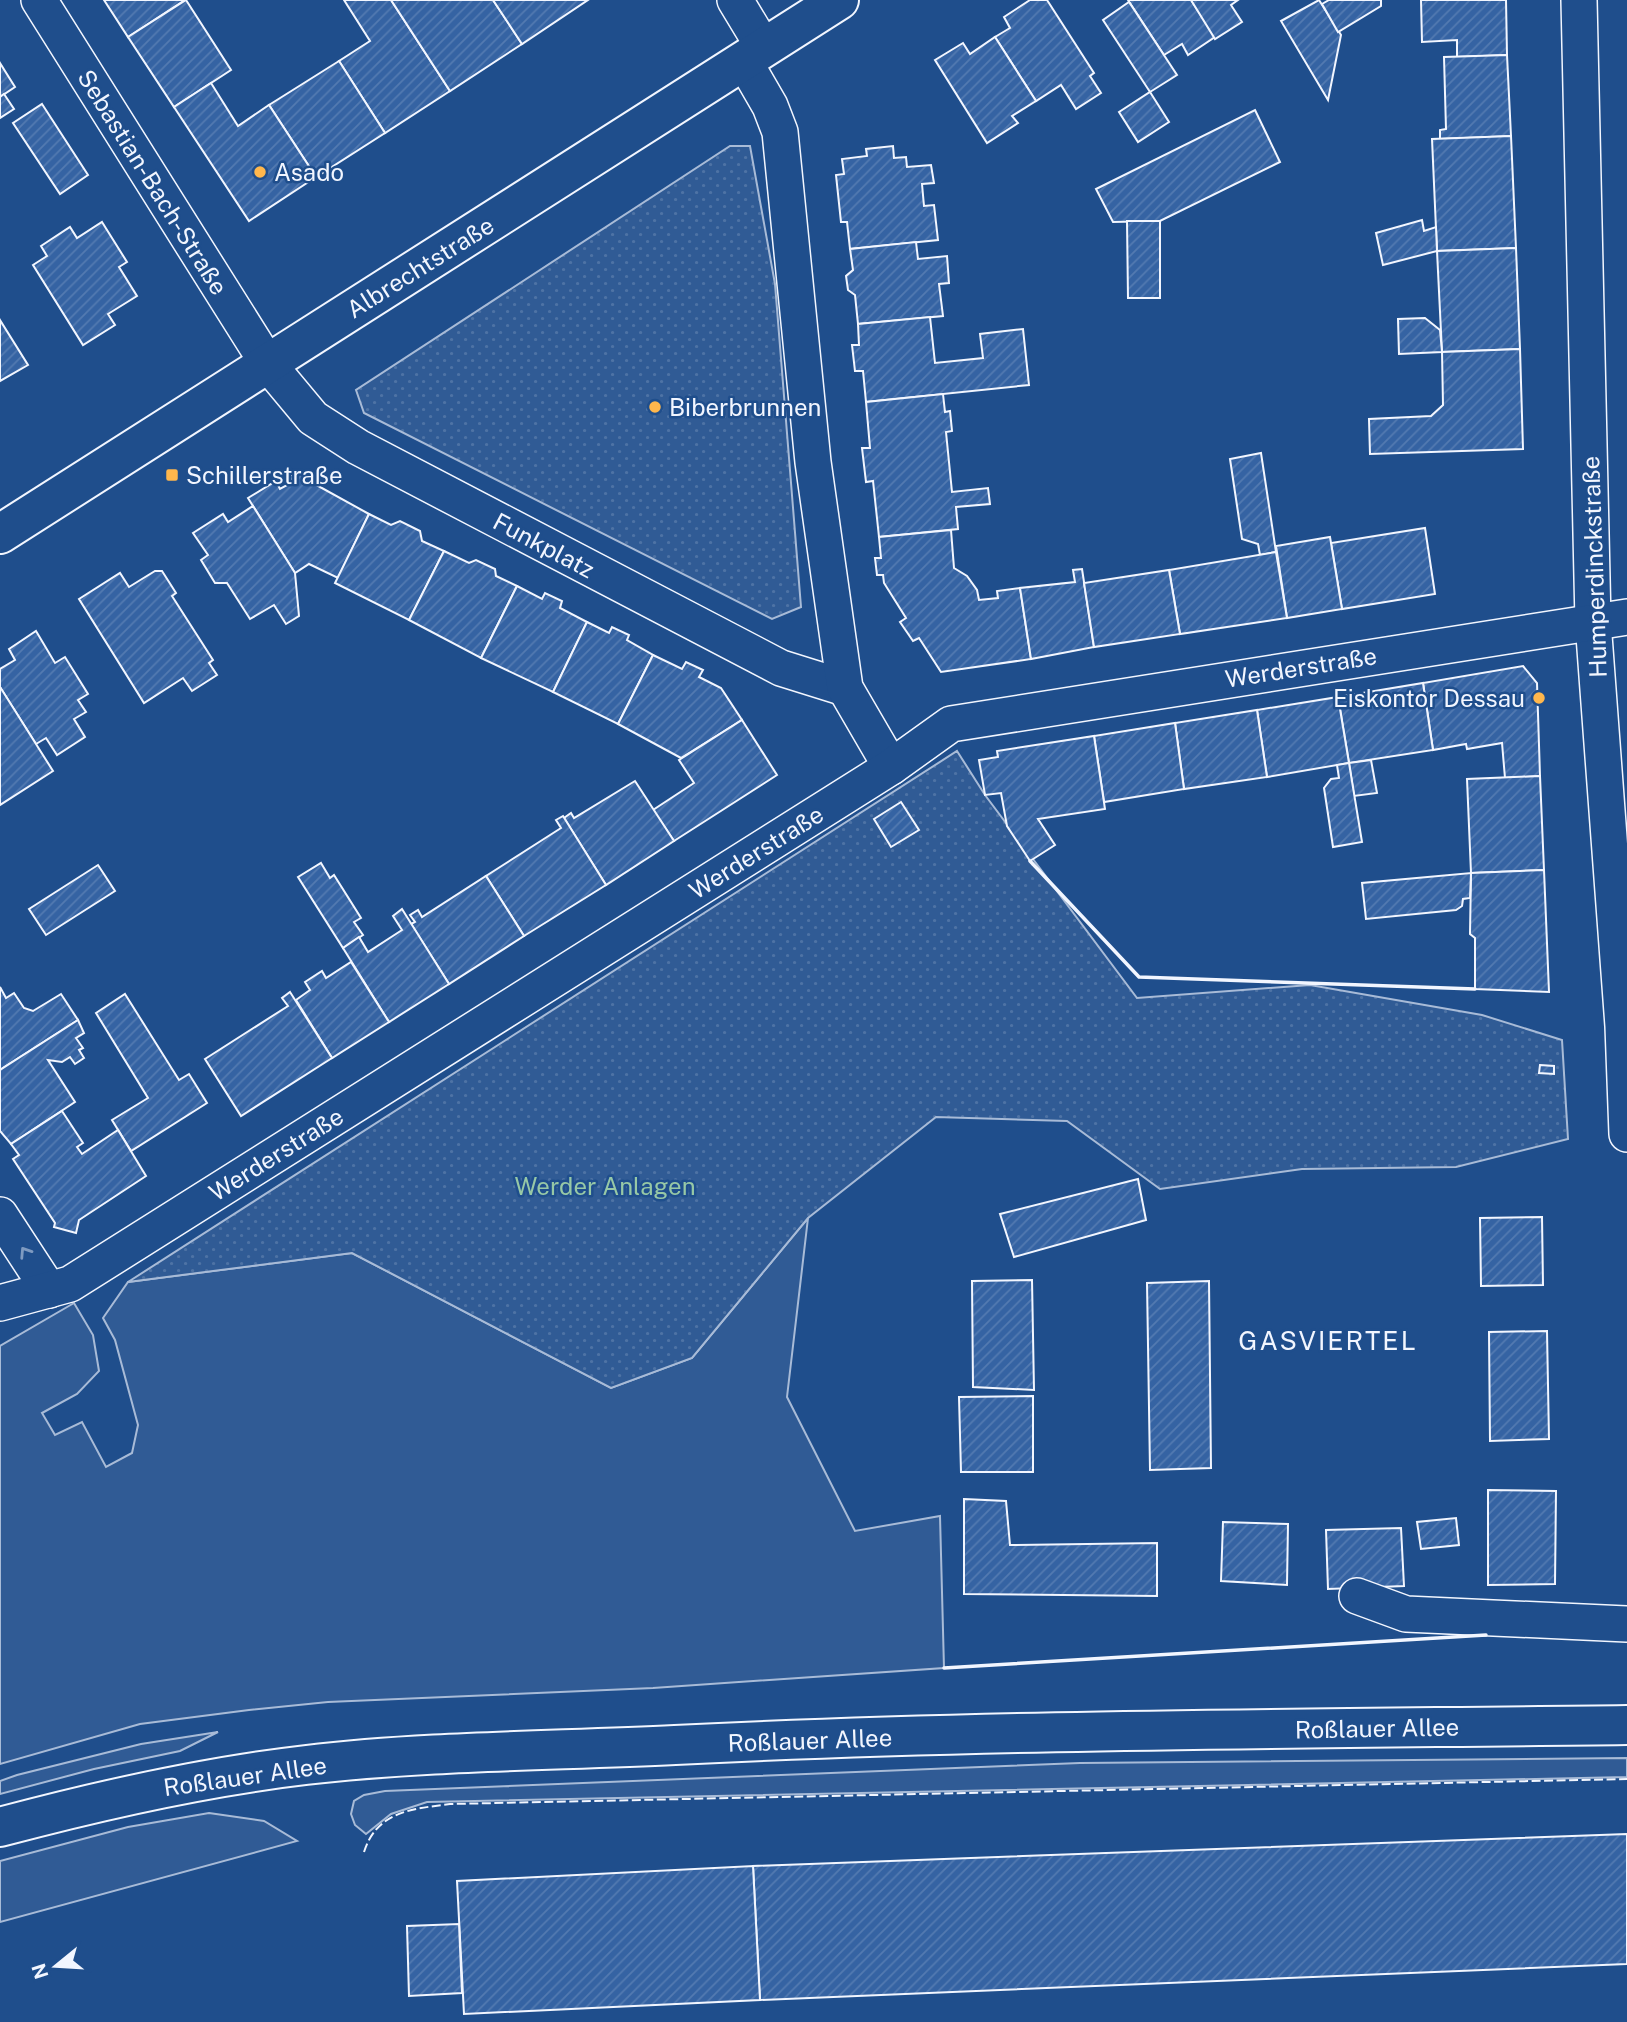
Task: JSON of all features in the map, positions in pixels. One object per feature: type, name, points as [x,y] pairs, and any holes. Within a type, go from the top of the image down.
[{"type":"main road","name":"Albrechtstraße","points":[[0,534],[839,0]]},
{"type":"main road","name":"Roßlauer Allee","points":[[0,1827],[185,1782],[307,1765],[378,1759],[730,1742],[1031,1732],[1627,1725]]},
{"type":"street","name":"Sebastian-Bach-Straße","points":[[39,0],[268,364]]},
{"type":"street","points":[[734,0],[780,132],[813,461],[845,688],[891,767]]},
{"type":"street","name":"Humperdinckstraße","points":[[1579,0],[1610,619],[1627,1134]]},
{"type":"street","name":"Funkplatz","points":[[268,364],[313,418],[358,447],[769,661],[845,688]]},
{"type":"street","name":"Werderstraße","points":[[0,1303],[70,1284],[891,767],[951,724],[1610,619]]},
{"type":"street","points":[[0,1215],[50,1290]]},
{"type":"street","points":[[1357,1596],[1406,1614],[1627,1624]]},
{"type":"shaded area","points":[[808,1218],[787,1397],[855,1531],[940,1516],[944,1668],[653,1688],[328,1702],[249,1710],[140,1724],[0,1764],[0,1346],[74,1303],[93,1335],[99,1371],[77,1394],[42,1413],[55,1435],[82,1422],[106,1467],[132,1453],[138,1425],[115,1340],[103,1318],[128,1282],[352,1253],[611,1388],[692,1358]]},
{"type":"shaded area","points":[[218,1732],[180,1751],[94,1769],[0,1794],[0,1781],[17,1775],[141,1744]]},
{"type":"shaded area","points":[[1627,1758],[1627,1777],[427,1802],[391,1814],[366,1834],[355,1825],[351,1814],[354,1801],[364,1795],[385,1791],[1080,1763]]},
{"type":"shaded area","points":[[209,1813],[264,1821],[297,1841],[0,1922],[0,1861],[128,1827]]},
{"type":"green space","points":[[730,146],[750,146],[775,284],[801,607],[772,619],[364,413],[356,390]]},
{"type":"green space","name":"Werder Anlagen","points":[[957,751],[985,795],[1137,998],[1310,985],[1482,1015],[1562,1040],[1568,1139],[1456,1167],[1302,1169],[1160,1189],[1067,1121],[936,1117],[808,1218],[692,1358],[611,1388],[352,1253],[128,1282]]},
{"type":"building","points":[[104,0],[185,0],[128,37]]},
{"type":"building","points":[[186,0],[231,70],[174,107],[128,37]]},
{"type":"building","points":[[344,0],[391,0],[450,91],[385,133],[339,61],[370,41]]},
{"type":"building","points":[[391,0],[493,0],[522,44],[450,91]]},
{"type":"building","points":[[493,0],[588,0],[522,44]]},
{"type":"building","points":[[1030,0],[1047,0],[1094,73],[1090,76],[1101,93],[1076,109],[1061,85],[1036,101],[995,37],[1010,28],[1004,17]]},
{"type":"building","points":[[1128,0],[1191,0],[1215,37],[1188,55],[1182,44],[1164,55]]},
{"type":"building","points":[[1191,0],[1238,0],[1231,5],[1242,22],[1215,39]]},
{"type":"building","points":[[1319,0],[1341,35],[1328,100],[1281,21]]},
{"type":"building","points":[[1329,0],[1381,0],[1381,6],[1338,32],[1322,4]]},
{"type":"building","points":[[1421,0],[1506,0],[1507,55],[1457,57],[1457,40],[1422,42]]},
{"type":"building","points":[[1129,2],[1177,75],[1150,92],[1103,20]]},
{"type":"building","points":[[995,37],[1036,101],[1012,116],[1018,123],[987,143],[935,60],[963,43],[970,54]]},
{"type":"building","points":[[1507,55],[1511,136],[1440,139],[1440,130],[1446,129],[1444,57]]},
{"type":"building","points":[[339,61],[385,133],[316,177],[269,105]]},
{"type":"building","points":[[0,63],[15,87],[0,97]]},
{"type":"building","points":[[211,83],[238,126],[269,105],[316,177],[249,221],[174,107]]},
{"type":"building","points":[[1150,92],[1169,122],[1138,142],[1119,112]]},
{"type":"building","points":[[4,94],[14,109],[0,118],[0,97]]},
{"type":"building","points":[[42,104],[88,175],[60,194],[13,123]]},
{"type":"building","points":[[1255,110],[1280,162],[1160,221],[1113,222],[1096,189]]},
{"type":"building","points":[[1511,136],[1516,248],[1437,251],[1432,139]]},
{"type":"building","points":[[893,146],[894,158],[906,157],[907,167],[931,165],[934,183],[922,184],[924,206],[934,205],[938,240],[850,249],[847,222],[841,222],[836,175],[844,174],[842,159],[867,156],[866,149]]},
{"type":"building","points":[[1422,220],[1424,231],[1436,227],[1437,251],[1383,265],[1376,233]]},
{"type":"building","points":[[1127,221],[1160,221],[1160,298],[1128,298]]},
{"type":"building","points":[[102,222],[127,262],[119,267],[137,296],[108,314],[115,325],[83,345],[33,265],[47,256],[41,246],[70,227],[77,238]]},
{"type":"building","points":[[916,242],[918,259],[947,256],[949,283],[939,284],[943,316],[858,324],[855,295],[848,290],[846,276],[853,270],[850,249]]},
{"type":"building","points":[[1516,248],[1520,349],[1442,352],[1437,251]]},
{"type":"building","points":[[930,317],[935,363],[983,358],[980,334],[1023,329],[1029,385],[866,402],[863,371],[855,371],[852,345],[859,345],[858,324]]},
{"type":"building","points":[[1425,318],[1440,330],[1442,352],[1399,354],[1398,319]]},
{"type":"building","points":[[0,320],[28,365],[0,381]]},
{"type":"building","points":[[1520,349],[1523,449],[1370,454],[1369,419],[1431,416],[1443,405],[1442,352]]},
{"type":"building","points":[[943,394],[945,412],[950,411],[952,431],[946,432],[952,492],[988,488],[990,504],[956,507],[958,529],[879,537],[873,481],[866,482],[862,448],[870,448],[866,402]]},
{"type":"building","points":[[1261,453],[1276,552],[1260,555],[1258,544],[1242,539],[1230,459]]},
{"type":"building","points":[[295,471],[306,471],[310,474],[311,482],[369,514],[338,578],[309,564],[295,573],[248,498],[276,481],[280,489],[291,483],[290,476]]},
{"type":"building","points":[[253,506],[295,573],[299,616],[286,624],[274,605],[250,619],[227,583],[215,583],[201,560],[208,555],[193,533],[223,514],[228,522]]},
{"type":"building","points":[[369,514],[391,525],[400,521],[420,531],[422,541],[444,551],[409,620],[335,583]]},
{"type":"building","points":[[1425,528],[1435,594],[1342,609],[1331,543]]},
{"type":"building","points":[[951,530],[954,568],[967,576],[977,590],[979,600],[998,598],[997,591],[1020,588],[1031,659],[941,672],[919,638],[913,641],[900,622],[906,618],[884,583],[883,575],[877,575],[875,558],[881,558],[879,537]]},
{"type":"building","points":[[1330,537],[1342,609],[1287,618],[1276,546]]},
{"type":"building","points":[[444,551],[469,563],[476,560],[495,569],[496,576],[517,586],[481,658],[409,620]]},
{"type":"building","points":[[1276,552],[1287,618],[1180,634],[1169,570]]},
{"type":"building","points":[[1082,569],[1094,647],[1031,659],[1020,588],[1075,582],[1073,570]]},
{"type":"building","points":[[1169,570],[1180,634],[1094,647],[1084,583]]},
{"type":"building","points":[[155,571],[162,571],[176,593],[172,596],[213,660],[209,663],[217,675],[192,691],[183,678],[144,703],[79,599],[120,573],[129,587]]},
{"type":"building","points":[[517,586],[542,599],[545,593],[562,601],[560,608],[587,622],[553,692],[481,658]]},
{"type":"building","points":[[587,622],[609,633],[612,627],[629,635],[627,640],[653,655],[618,724],[553,692]]},
{"type":"building","points":[[36,631],[55,663],[65,657],[88,694],[78,700],[86,712],[74,719],[85,737],[57,755],[46,738],[36,744],[0,687],[0,669],[15,660],[9,649]]},
{"type":"building","points":[[653,655],[682,669],[686,662],[703,670],[699,677],[721,688],[742,720],[681,758],[618,724]]},
{"type":"building","points":[[1523,666],[1537,683],[1540,776],[1505,778],[1502,743],[1467,749],[1466,744],[1433,750],[1423,683]]},
{"type":"building","points":[[1423,683],[1433,750],[1349,763],[1338,697]]},
{"type":"building","points":[[0,687],[53,771],[0,805]]},
{"type":"building","points":[[1338,697],[1349,763],[1267,777],[1257,710]]},
{"type":"building","points":[[1257,710],[1267,777],[1184,789],[1175,723]]},
{"type":"building","points":[[742,720],[777,775],[674,841],[653,810],[694,783],[679,760]]},
{"type":"building","points":[[1175,723],[1184,789],[1104,802],[1094,736]]},
{"type":"building","points":[[1094,736],[1105,809],[1038,819],[1055,845],[1030,861],[1007,826],[1001,793],[985,795],[979,760],[998,757],[997,751]]},
{"type":"building","points":[[1371,760],[1377,793],[1354,796],[1349,763]]},
{"type":"building","points":[[1349,763],[1362,842],[1333,847],[1324,788],[1331,779],[1339,778],[1337,765]]},
{"type":"building","points":[[1540,776],[1544,870],[1471,873],[1467,779]]},
{"type":"building","points":[[635,781],[674,841],[606,885],[564,818],[571,813],[574,818]]},
{"type":"building","points":[[901,802],[919,830],[891,847],[874,819]]},
{"type":"building","points":[[563,816],[606,885],[524,936],[486,876],[561,828],[556,820]]},
{"type":"building","points":[[321,863],[330,878],[334,875],[361,918],[354,922],[363,935],[343,948],[298,877]]},
{"type":"building","points":[[98,865],[115,891],[46,935],[29,909]]},
{"type":"building","points":[[1544,870],[1549,992],[1475,989],[1475,938],[1470,934],[1471,873]]},
{"type":"building","points":[[1471,873],[1470,898],[1463,899],[1462,906],[1456,910],[1366,919],[1362,883]]},
{"type":"building","points":[[486,876],[524,936],[449,984],[411,924],[415,922],[410,915],[418,910],[422,917]]},
{"type":"building","points":[[402,909],[449,984],[389,1022],[343,948],[359,937],[368,952],[402,930],[393,916]]},
{"type":"building","points":[[351,962],[389,1022],[332,1058],[296,1000],[310,990],[305,982],[322,971],[326,978]]},
{"type":"building","points":[[0,987],[6,998],[14,993],[24,1008],[33,1011],[61,994],[78,1020],[0,1070]]},
{"type":"building","points":[[290,992],[332,1058],[241,1116],[205,1059],[288,1006],[282,998]]},
{"type":"building","points":[[125,994],[179,1080],[189,1074],[207,1103],[131,1151],[112,1120],[148,1098],[96,1013]]},
{"type":"building","points":[[78,1020],[84,1033],[76,1038],[83,1048],[79,1050],[84,1058],[75,1064],[70,1057],[62,1062],[48,1060],[75,1102],[11,1144],[0,1131],[0,1070]]},
{"type":"building","points":[[1540,1065],[1554,1066],[1554,1074],[1539,1073]]},
{"type":"building","points":[[62,1111],[83,1143],[77,1147],[82,1154],[118,1130],[146,1176],[79,1220],[76,1233],[54,1227],[55,1223],[13,1159],[19,1155],[11,1144]]},
{"type":"building","points":[[1138,1179],[1146,1220],[1014,1257],[1000,1214]]},
{"type":"building","points":[[1542,1217],[1543,1285],[1481,1286],[1480,1218]]},
{"type":"building","points":[[1032,1280],[1034,1390],[973,1387],[972,1281]]},
{"type":"building","points":[[1209,1281],[1211,1468],[1150,1470],[1147,1283]]},
{"type":"building","points":[[1547,1331],[1549,1439],[1490,1441],[1489,1332]]},
{"type":"building","points":[[1033,1396],[1033,1472],[961,1472],[959,1397]]},
{"type":"building","points":[[1488,1490],[1556,1491],[1555,1584],[1488,1585]]},
{"type":"building","points":[[964,1499],[1006,1501],[1010,1545],[1157,1543],[1157,1596],[964,1594]]},
{"type":"building","points":[[1456,1518],[1459,1545],[1421,1549],[1417,1522]]},
{"type":"building","points":[[1223,1522],[1288,1524],[1287,1585],[1221,1581]]},
{"type":"building","points":[[1401,1528],[1404,1586],[1328,1589],[1326,1530]]},
{"type":"building","points":[[1627,1834],[1627,1964],[760,2000],[753,1866]]},
{"type":"building","points":[[753,1866],[760,2000],[464,2014],[457,1881]]},
{"type":"building","points":[[459,1924],[462,1993],[409,1996],[407,1926]]},
{"type":"fence","points":[[364,1852],[370,1838],[387,1820],[398,1814],[450,1804],[1627,1779]]},
{"type":"wall","points":[[1030,861],[1139,977],[1475,989]]},
{"type":"wall","points":[[944,1668],[1486,1635]]},
{"type":"place","name":"Asado","points":[[260,172]]},
{"type":"place","name":"Biberbrunnen","points":[[655,407]]},
{"type":"place","name":"Schillerstraße","points":[[172,475]]},
{"type":"place","name":"Eiskontor Dessau","points":[[1539,698]]},
{"type":"district","name":"GASVIERTEL","points":[[1328,1340]]}]
